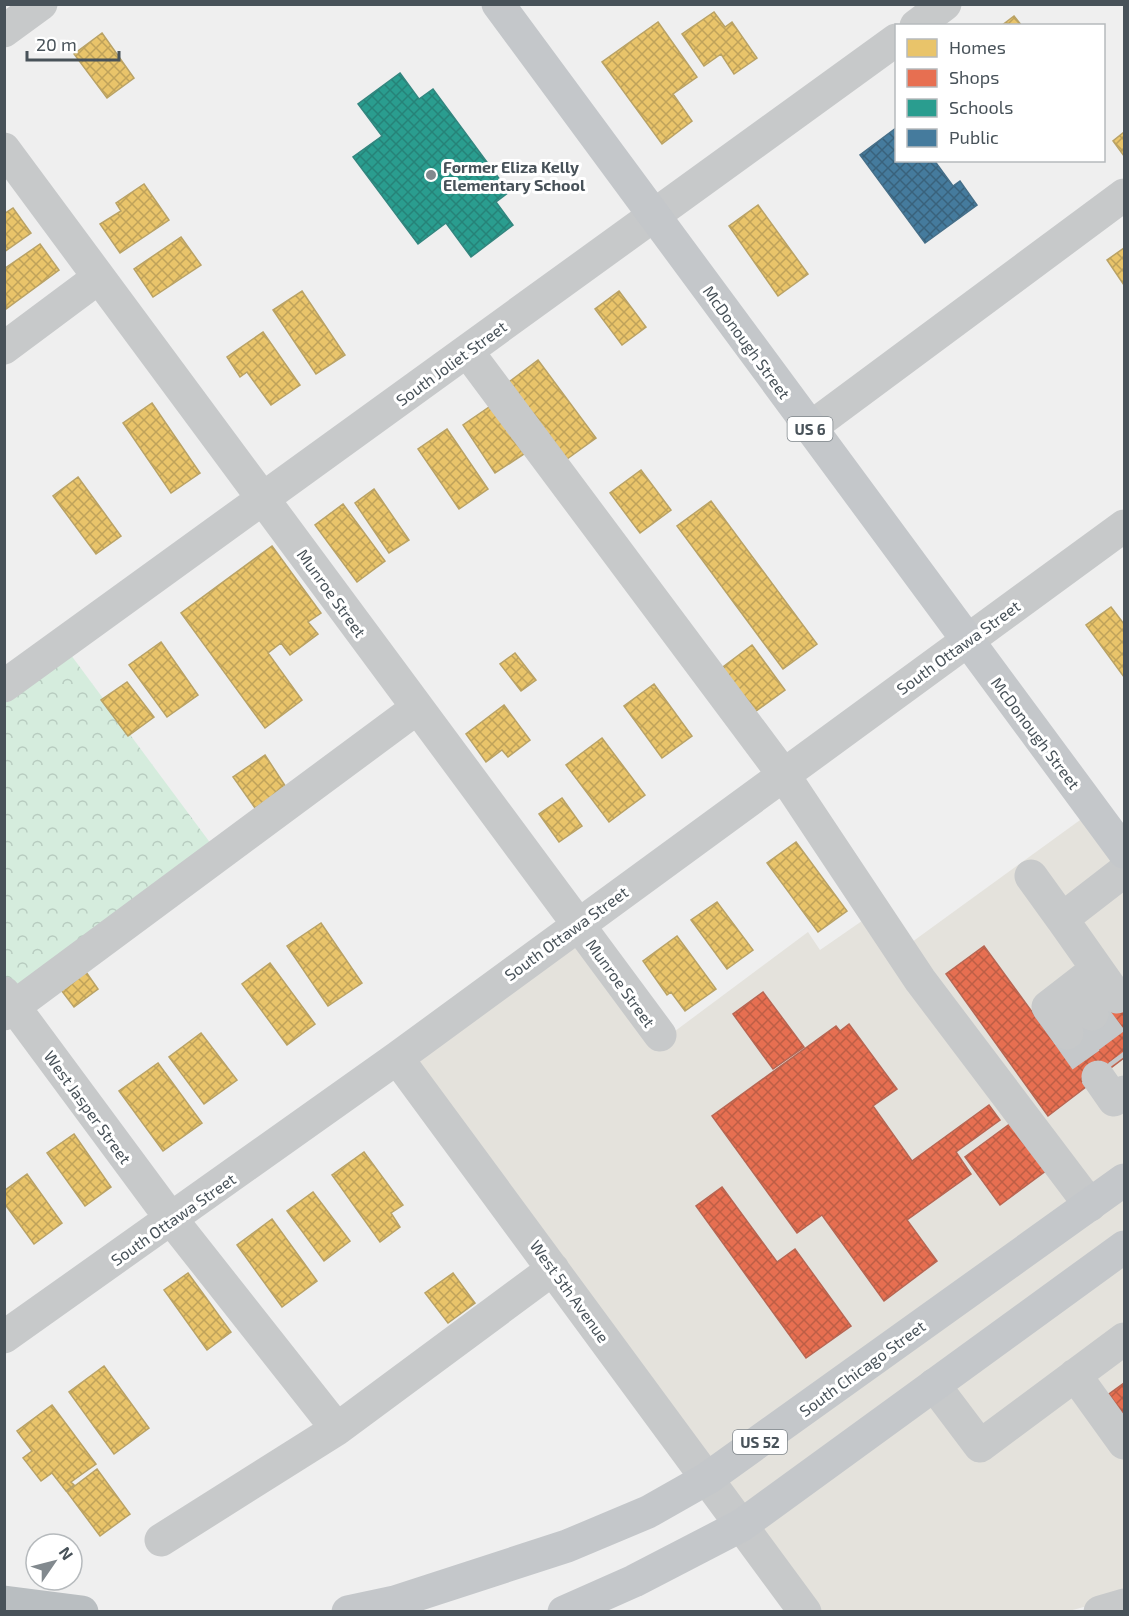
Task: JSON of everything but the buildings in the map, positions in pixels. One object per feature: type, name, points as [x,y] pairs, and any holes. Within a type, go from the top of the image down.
[{"type":"highway","points":[[4,1602],[82,1611]]},
{"type":"main road","name":"McDonough Street","points":[[498,4],[1125,852]]},
{"type":"main road","name":"South Chicago Street","points":[[348,1611],[395,1602],[567,1546],[648,1512],[708,1478],[1125,1180]]},
{"type":"main road","points":[[564,1611],[634,1581],[742,1525],[1125,1246]]},
{"type":"street","points":[[4,31],[41,4]]},
{"type":"street","points":[[919,24],[945,4]]},
{"type":"street","name":"South Joliet Street","points":[[4,686],[895,41]]},
{"type":"street","name":"Munroe Street","points":[[4,149],[660,1035]]},
{"type":"street","points":[[810,428],[1125,195]]},
{"type":"street","points":[[4,348],[98,278]]},
{"type":"street","points":[[467,351],[783,774],[920,980],[1090,1205]]},
{"type":"street","name":"South Ottawa Street","points":[[4,1337],[398,1058],[578,924],[1125,526]]},
{"type":"street","points":[[8,1005],[417,708]]},
{"type":"street","points":[[1062,919],[1125,871]]},
{"type":"street","points":[[1031,876],[1062,919],[1086,978],[1092,1015],[1048,1006],[1086,978]]},
{"type":"street","name":"West Jasper Street","points":[[8,1005],[172,1220],[337,1428]]},
{"type":"street","name":"West 5th Avenue","points":[[398,1058],[805,1611]]},
{"type":"street","points":[[161,1540],[337,1428],[553,1269]]},
{"type":"street","points":[[934,1385],[980,1446],[1125,1339]]},
{"type":"street","points":[[1075,1375],[1125,1443]]},
{"type":"street","points":[[1100,1611],[1125,1605]]},
{"type":"shaded area","points":[[1098,807],[1124,842],[1124,1596],[1069,1611],[816,1611],[408,1061],[576,934],[659,1043],[808,932],[820,950],[885,905],[912,942]]},
{"type":"green space","points":[[65,647],[217,852],[15,1001],[5,987],[5,691]]},
{"type":"tunnel","points":[[1092,1014],[1124,1057]]},
{"type":"tunnel","points":[[1067,1033],[1098,1077]]},
{"type":"place","name":"Former Eliza Kelly Elementary School","points":[[431,175]]}]
